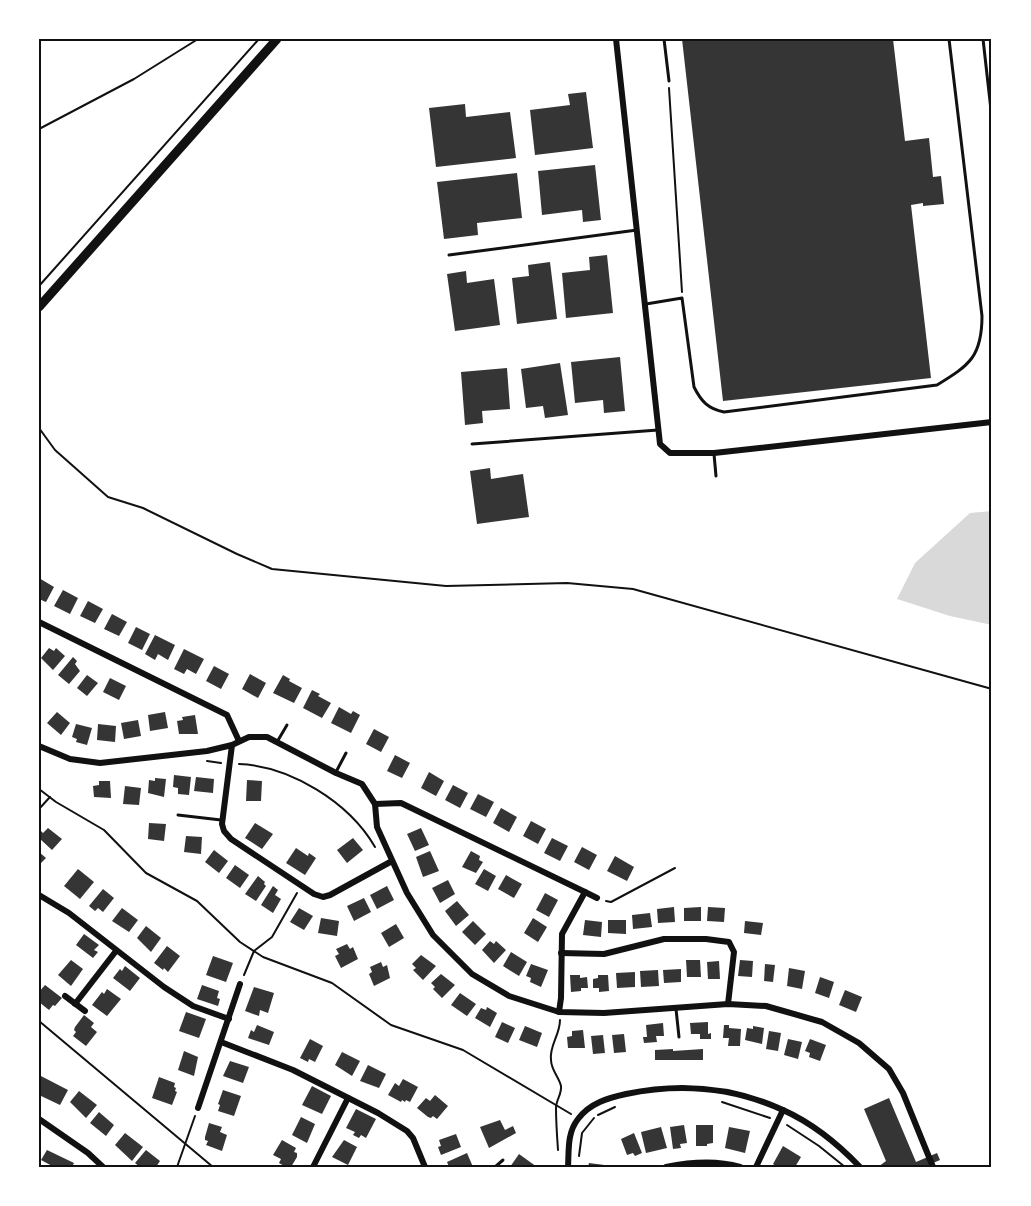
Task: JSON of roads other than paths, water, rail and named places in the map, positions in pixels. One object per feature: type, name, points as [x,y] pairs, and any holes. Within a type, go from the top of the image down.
[{"type":"main road","points":[[39,307],[277,39]]},
{"type":"street","points":[[616,39],[660,444],[670,453],[714,453],[992,422]]},
{"type":"street","points":[[39,622],[227,715],[239,741]]},
{"type":"street","points":[[39,746],[70,759],[100,764],[207,751],[232,746],[249,737],[267,737],[276,744],[362,784],[375,804],[376,827],[407,893],[433,935],[472,974],[509,996],[559,1011],[604,1013],[728,1004],[766,1006],[822,1022],[860,1043],[889,1069],[898,1084],[933,1167]]},
{"type":"street","points":[[232,746],[223,820],[224,831],[231,839],[320,896],[330,895],[392,861]]},
{"type":"street","points":[[375,804],[401,802],[597,898]]},
{"type":"street","points":[[559,1011],[562,934],[585,892]]},
{"type":"street","points":[[39,895],[69,913],[116,951],[193,1006],[229,1019]]},
{"type":"street","points":[[561,953],[604,954],[664,939],[706,939],[729,942],[734,952],[728,1004]]},
{"type":"street","points":[[75,1004],[116,951]]},
{"type":"street","points":[[198,1108],[240,984]]},
{"type":"street","points":[[65,996],[86,1011]]},
{"type":"street","points":[[220,1042],[293,1070],[407,1131],[413,1138],[425,1167]]},
{"type":"street","points":[[568,1163],[570,1134],[578,1118],[591,1107],[606,1099],[670,1087],[726,1092],[749,1097],[783,1110],[816,1129],[860,1167]]},
{"type":"street","points":[[313,1167],[348,1098]]},
{"type":"street","points":[[756,1167],[783,1110]]},
{"type":"street","points":[[39,1119],[80,1147],[103,1167]]},
{"type":"street","points":[[666,1167],[689,1162],[727,1163],[740,1167]]},
{"type":"lane","points":[[664,39],[669,81]]},
{"type":"lane","points":[[645,304],[682,298],[694,387],[700,399],[712,410],[724,412],[938,385],[958,373],[975,355],[982,337],[982,316],[949,39]]},
{"type":"lane","points":[[983,39],[992,119]]},
{"type":"lane","points":[[449,255],[637,230]]},
{"type":"lane","points":[[472,444],[658,430]]},
{"type":"lane","points":[[714,453],[716,476]]},
{"type":"lane","points":[[276,744],[287,725]]},
{"type":"lane","points":[[336,773],[346,753]]},
{"type":"lane","points":[[178,814],[223,820]]},
{"type":"lane","points":[[675,1007],[679,1037]]},
{"type":"lane","points":[[495,1167],[503,1160]]}]
